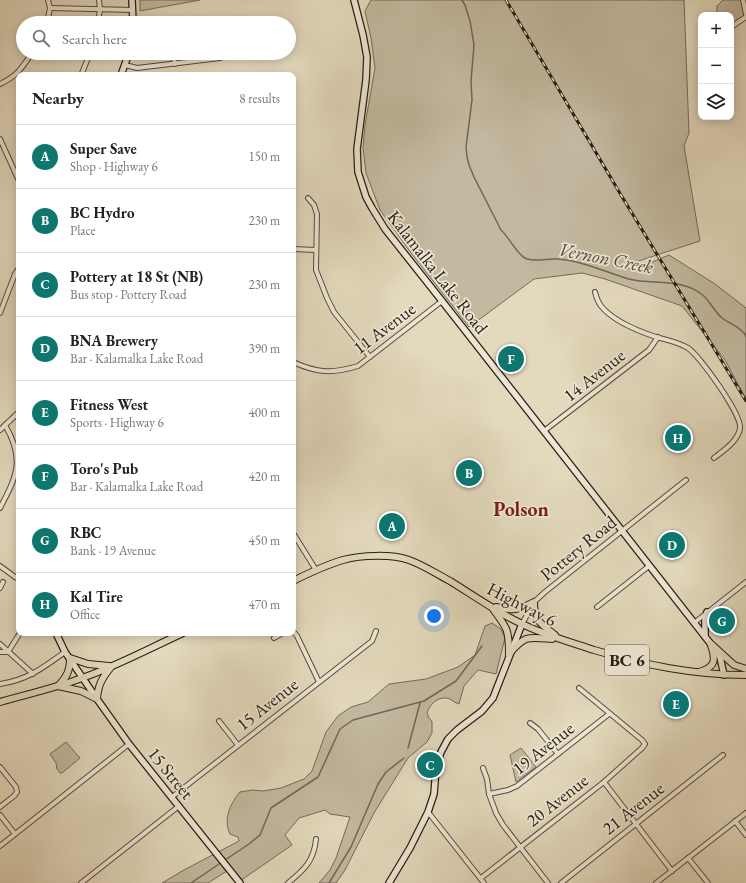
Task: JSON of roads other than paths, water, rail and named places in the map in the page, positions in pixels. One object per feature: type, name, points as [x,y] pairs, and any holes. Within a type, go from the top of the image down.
[{"type":"main road","points":[[132,0],[133,16]]},
{"type":"main road","name":"Kalamalka Lake Road","points":[[356,2],[367,57],[366,80],[356,149],[360,176],[366,197],[372,208],[385,228],[705,636],[720,657],[724,675]]},
{"type":"main road","points":[[122,72],[127,60]]},
{"type":"main road","name":"Highway 6","points":[[296,580],[316,570],[356,557],[392,557],[409,560],[443,577],[522,624],[560,640],[631,661],[654,666],[697,673],[746,675]]},
{"type":"main road","points":[[490,606],[511,610],[520,609],[534,602],[534,612],[538,620],[560,640]]},
{"type":"main road","points":[[490,606],[507,628],[509,638],[509,654]]},
{"type":"main road","points":[[705,636],[705,620],[707,612]]},
{"type":"main road","name":"Pottery Road","points":[[389,883],[410,848],[428,812],[434,794],[436,768],[441,752],[448,739],[457,730],[482,711],[490,702],[499,684],[509,654],[522,624]]},
{"type":"main road","name":"15 Street","points":[[57,636],[65,652],[96,699],[129,744],[240,883]]},
{"type":"main road","points":[[0,702],[83,678],[176,636]]},
{"type":"main road","points":[[509,654],[521,641],[525,639],[560,640]]},
{"type":"main road","points":[[710,643],[734,665],[746,669]]},
{"type":"main road","points":[[697,673],[706,670],[713,663],[714,658],[710,643]]},
{"type":"main road","points":[[58,686],[64,680],[69,671],[70,658],[88,664],[111,666]]},
{"type":"main road","points":[[58,686],[81,691],[96,699],[102,678],[111,666]]},
{"type":"street","points":[[48,0],[50,8],[48,16]]},
{"type":"street","points":[[99,0],[99,16]]},
{"type":"street","points":[[734,25],[746,16],[742,0]]},
{"type":"street","points":[[50,8],[133,10]]},
{"type":"street","points":[[21,72],[28,60]]},
{"type":"street","points":[[82,72],[87,60]]},
{"type":"street","points":[[174,60],[175,64]]},
{"type":"street","points":[[125,65],[137,68],[205,60]]},
{"type":"street","points":[[0,84],[16,76]]},
{"type":"street","points":[[0,139],[16,174]]},
{"type":"street","points":[[308,198],[314,205],[317,214],[316,270],[334,312],[370,357]]},
{"type":"street","points":[[296,249],[316,250]]},
{"type":"street","points":[[0,313],[16,272]]},
{"type":"street","points":[[595,292],[600,305],[609,313],[637,330],[678,343],[689,349],[698,356],[711,373],[738,418],[740,428],[736,438],[727,448],[714,458]]},
{"type":"street","name":"11 Avenue","points":[[296,363],[311,369],[332,372],[343,371],[358,366],[442,301]]},
{"type":"street","name":"14 Avenue","points":[[544,431],[649,350],[658,337]]},
{"type":"street","points":[[0,430],[16,415]]},
{"type":"street","points":[[5,425],[12,438],[16,452]]},
{"type":"street","points":[[0,508],[11,488],[16,474]]},
{"type":"street","name":"Pottery Road","points":[[522,624],[534,602],[686,480]]},
{"type":"street","points":[[296,538],[316,570]]},
{"type":"street","points":[[0,566],[16,578]]},
{"type":"street","points":[[597,608],[649,566]]},
{"type":"street","points":[[0,588],[3,582]]},
{"type":"street","points":[[694,622],[746,582]]},
{"type":"street","name":"15 Avenue","points":[[172,797],[372,641],[376,631]]},
{"type":"street","points":[[296,635],[319,682]]},
{"type":"street","points":[[8,652],[18,636]]},
{"type":"street","points":[[274,638],[278,636]]},
{"type":"street","points":[[0,644],[33,674]]},
{"type":"street","points":[[0,652],[8,652]]},
{"type":"street","points":[[0,684],[19,680],[33,674],[65,652]]},
{"type":"street","points":[[579,688],[609,714]]},
{"type":"street","name":"20 Avenue","points":[[480,878],[604,782],[642,748],[645,744],[642,740],[609,714]]},
{"type":"street","name":"19 Avenue","points":[[489,794],[508,790],[517,786],[609,714]]},
{"type":"street","points":[[219,721],[238,745]]},
{"type":"street","points":[[530,723],[538,729],[558,754]]},
{"type":"street","points":[[0,846],[129,744]]},
{"type":"street","name":"21 Avenue","points":[[560,883],[723,755]]},
{"type":"street","points":[[0,767],[16,787],[17,792],[0,807]]},
{"type":"street","points":[[483,768],[487,779],[492,806],[500,820],[548,883]]},
{"type":"street","points":[[604,782],[672,871]]},
{"type":"street","points":[[81,883],[179,806]]},
{"type":"street","points":[[428,812],[484,883]]},
{"type":"street","points":[[656,883],[746,813]]},
{"type":"street","points":[[0,815],[14,834]]},
{"type":"street","points":[[735,821],[746,835]]},
{"type":"street","points":[[288,883],[308,864],[313,855],[316,839]]},
{"type":"street","points":[[688,858],[708,883]]},
{"type":"waterway","name":"Vernon Creek","points":[[462,0],[470,21],[474,45],[471,81],[472,100],[466,147],[467,157],[474,177],[501,230],[522,256],[537,260],[567,260],[585,264],[629,279],[683,285],[692,288],[700,293],[722,318],[738,328],[746,336]]},
{"type":"waterway","points":[[225,860],[260,835],[271,808],[318,777],[340,729],[353,720],[424,701],[456,681],[482,646]]},
{"type":"waterway","points":[[408,748],[420,703]]},
{"type":"waterway","points":[[329,883],[351,847],[378,784],[386,772],[404,758]]},
{"type":"waterway","points":[[191,883],[222,862]]},
{"type":"railway","points":[[506,0],[621,195],[746,401]]},
{"type":"place","name":"Toro's Pub","points":[[511,359]]},
{"type":"place","name":"Kal Tire","points":[[678,438]]},
{"type":"place","name":"BC Hydro","points":[[469,473]]},
{"type":"place","name":"Super Save","points":[[392,526]]},
{"type":"place","name":"BNA Brewery","points":[[672,545]]},
{"type":"place","name":"RBC","points":[[722,621]]},
{"type":"place","name":"Fitness West","points":[[676,704]]},
{"type":"place","name":"Pottery at 18 St (NB)","points":[[430,765]]},
{"type":"district","name":"Polson","points":[[521,509]]}]
